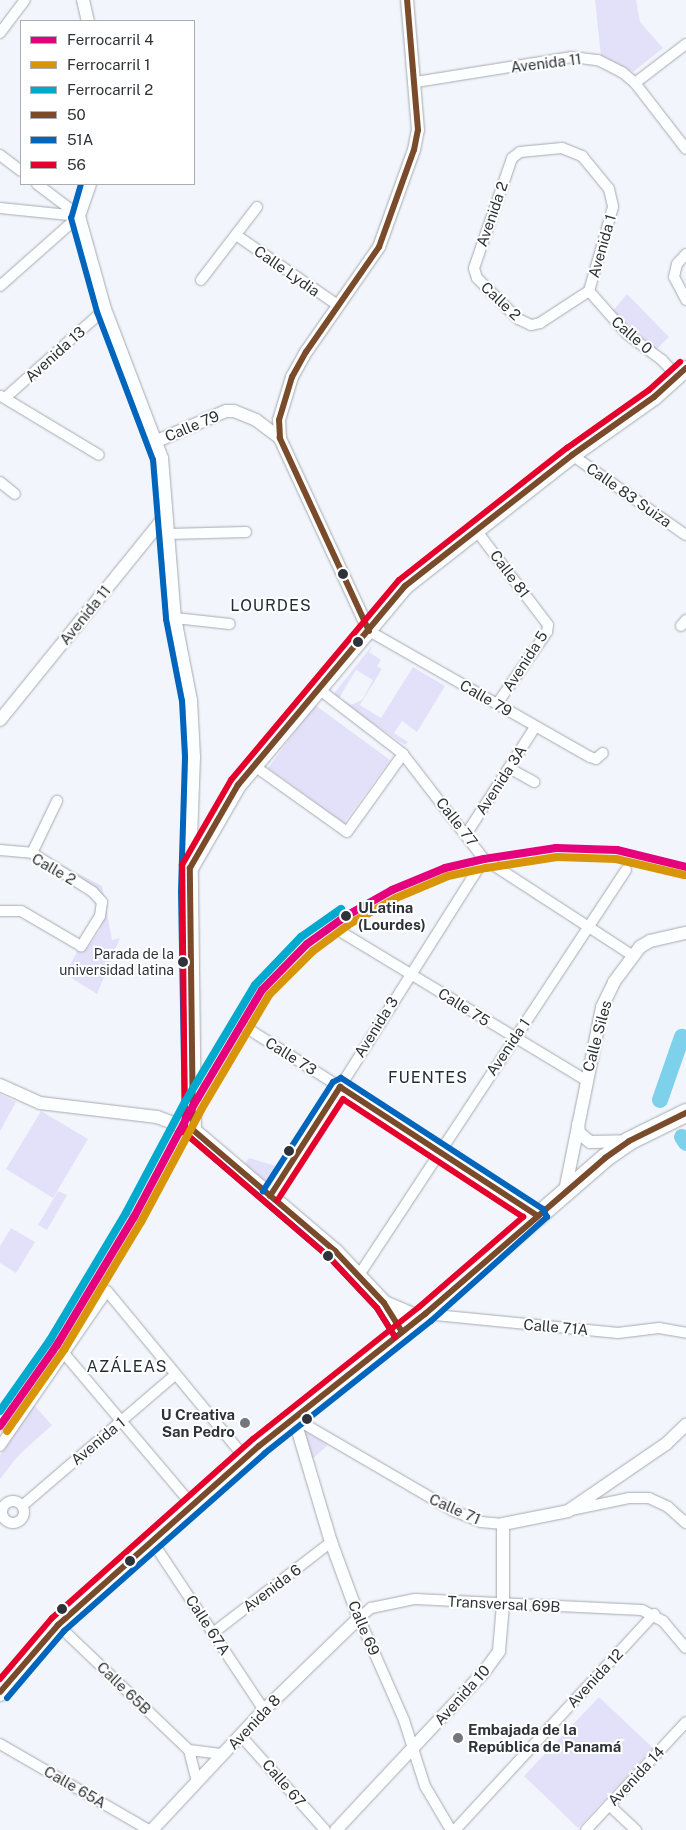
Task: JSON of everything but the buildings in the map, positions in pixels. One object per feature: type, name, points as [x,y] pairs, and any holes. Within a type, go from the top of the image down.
[{"type":"highway","points":[[0,1692],[58,1625],[245,1458],[422,1316],[565,1191],[629,1141],[686,1113]]},
{"type":"main road","points":[[402,1332],[384,1302],[335,1251],[193,1130],[190,868],[226,802],[253,765],[320,690],[405,586],[572,455],[682,373]]},
{"type":"main road","name":"Calle 73","points":[[340,1087],[538,1216]]},
{"type":"main road","name":"Avenida 3","points":[[270,1196],[340,1087]]},
{"type":"main road","points":[[384,1302],[422,1316]]},
{"type":"street","points":[[0,33],[25,0]]},
{"type":"street","points":[[83,0],[88,20]]},
{"type":"street","points":[[369,631],[280,438],[279,420],[292,376],[379,247],[411,160],[418,130],[416,82],[407,0]]},
{"type":"street","points":[[635,83],[686,44]]},
{"type":"street","name":"Avenida 11","points":[[416,82],[578,57],[611,66],[635,83],[686,149]]},
{"type":"street","name":"Avenida 1","points":[[515,156],[520,152],[571,150],[582,156],[612,194],[613,207],[589,291],[540,323],[532,325]]},
{"type":"street","points":[[0,155],[20,170]]},
{"type":"street","name":"Avenida 2","points":[[474,273],[509,163],[515,156]]},
{"type":"street","points":[[38,185],[79,216],[105,309],[134,388],[157,441],[168,534],[175,618],[191,700],[194,757],[190,868]]},
{"type":"street","points":[[0,286],[79,216],[90,185]]},
{"type":"street","points":[[201,280],[257,207]]},
{"type":"street","points":[[0,208],[79,216]]},
{"type":"street","name":"Calle Lydia","points":[[236,235],[339,306]]},
{"type":"street","points":[[686,254],[677,264],[674,277],[686,300]]},
{"type":"street","name":"Calle 2","points":[[474,273],[518,319],[532,325]]},
{"type":"street","name":"Calle 0","points":[[589,291],[627,334],[682,373]]},
{"type":"street","name":"Avenida 13","points":[[3,397],[105,309]]},
{"type":"street","points":[[3,397],[98,455]]},
{"type":"street","name":"Calle 79","points":[[157,441],[218,414],[234,411],[256,420],[280,438]]},
{"type":"street","name":"Calle 83 Suiza","points":[[572,455],[686,535]]},
{"type":"street","points":[[0,482],[16,494]]},
{"type":"street","name":"Avenida 11","points":[[1,716],[166,515]]},
{"type":"street","name":"Calle 81","points":[[476,530],[544,618]]},
{"type":"street","points":[[168,534],[246,532]]},
{"type":"street","points":[[175,618],[230,624]]},
{"type":"street","name":"Avenida 5","points":[[497,704],[547,632],[548,625],[544,618]]},
{"type":"street","name":"Calle 79","points":[[369,631],[590,757],[596,759],[603,753]]},
{"type":"street","name":"Calle 77","points":[[320,690],[403,754],[467,833],[484,859],[632,955]]},
{"type":"street","name":"Avenida 3A","points":[[467,833],[535,727]]},
{"type":"street","points":[[253,765],[347,832],[403,754]]},
{"type":"street","points":[[509,768],[534,782]]},
{"type":"street","points":[[32,853],[57,801]]},
{"type":"street","name":"Calle 2","points":[[0,850],[32,853],[93,892],[102,902],[100,916],[80,946],[21,911],[0,911]]},
{"type":"street","name":"Avenida 3","points":[[340,1087],[410,972],[484,859]]},
{"type":"street","name":"Avenida 1","points":[[359,1275],[626,870]]},
{"type":"street","name":"Calle 75","points":[[343,933],[586,1080]]},
{"type":"street","name":"Calle Siles","points":[[565,1191],[602,1007],[632,955],[650,941],[686,933]]},
{"type":"street","name":"Calle 73","points":[[245,1027],[340,1087]]},
{"type":"street","points":[[0,1086],[40,1103],[150,1116],[193,1130]]},
{"type":"street","points":[[578,1124],[579,1133],[590,1142],[629,1141]]},
{"type":"street","points":[[0,1446],[65,1355],[107,1291],[245,1458]]},
{"type":"street","name":"Calle 71A","points":[[422,1316],[618,1333],[659,1328],[686,1333]]},
{"type":"street","points":[[57,1345],[192,1505]]},
{"type":"street","name":"Avenida 1","points":[[22,1506],[175,1375]]},
{"type":"street","name":"Calle 71","points":[[294,1418],[454,1511],[480,1522],[503,1524],[629,1498],[649,1498],[668,1507],[686,1523]]},
{"type":"street","name":"Calle 69","points":[[294,1418],[332,1542],[359,1618],[400,1712],[432,1802],[451,1830]]},
{"type":"street","points":[[568,1511],[666,1444],[686,1425]]},
{"type":"street","name":"Avenida 10","points":[[336,1830],[493,1661],[501,1636],[503,1524]]},
{"type":"street","name":"Calle 67A","points":[[152,1541],[264,1710]]},
{"type":"street","name":"Avenida 6","points":[[213,1633],[332,1542]]},
{"type":"street","name":"Transversal 69B","points":[[359,1618],[371,1608],[415,1599],[642,1610],[654,1614]]},
{"type":"street","points":[[654,1614],[686,1648]]},
{"type":"street","name":"Avenida 12","points":[[455,1830],[654,1614]]},
{"type":"street","name":"Avenida 8","points":[[151,1830],[264,1710],[359,1618]]},
{"type":"street","name":"Calle 65B","points":[[58,1625],[189,1750]]},
{"type":"street","name":"Avenida 14","points":[[586,1830],[686,1722]]},
{"type":"street","name":"Calle 67","points":[[241,1736],[325,1830]]},
{"type":"street","name":"Calle 65A","points":[[0,1744],[151,1830]]},
{"type":"street","points":[[198,1782],[189,1750],[223,1754]]},
{"type":"street","points":[[609,1805],[636,1830]]},
{"type":"shaded area","points":[[595,0],[636,0],[640,22],[663,48],[633,72],[601,56]]},
{"type":"shaded area","points":[[627,294],[669,337],[656,350],[612,312]]},
{"type":"shaded area","points":[[374,643],[369,652],[381,660],[377,666],[382,669],[360,705],[381,718],[413,667],[445,686],[417,732],[402,721],[394,733],[408,742],[405,745],[332,696]],"holes":[[[356,670],[373,680],[362,700],[351,705],[339,698]]]},
{"type":"shaded area","points":[[315,705],[390,760],[344,823],[268,768]]},
{"type":"shaded area","points":[[60,864],[102,886],[112,940],[120,938],[97,994],[65,974],[78,950],[88,947],[100,930],[104,905],[99,892]]},
{"type":"shaded area","points":[[0,1094],[16,1102],[0,1131]]},
{"type":"shaded area","points":[[41,1111],[88,1139],[53,1198],[6,1169]]},
{"type":"shaded area","points":[[249,1158],[276,1166],[267,1181],[256,1178],[243,1166]]},
{"type":"shaded area","points":[[58,1191],[67,1195],[47,1230],[38,1225]]},
{"type":"shaded area","points":[[11,1228],[35,1242],[16,1273],[0,1263],[0,1246]]},
{"type":"shaded area","points":[[34,1405],[52,1425],[18,1456],[0,1479],[0,1455]]},
{"type":"shaded area","points":[[300,1428],[328,1445],[310,1461]]},
{"type":"shaded area","points":[[599,1697],[653,1748],[578,1828],[524,1776]]},
{"type":"waterway","points":[[660,1100],[682,1037]]},
{"type":"waterway","points":[[682,1137],[686,1143]]},
{"type":"rail line","name":"4","points":[[0,1426],[57,1345],[134,1217],[193,1106],[262,990],[307,944],[346,916],[392,890],[445,868],[484,859],[556,848],[617,850],[686,867]]},
{"type":"rail line","name":"1","points":[[7,1431],[64,1350],[141,1222],[201,1110],[269,995],[313,951],[351,923],[396,898],[448,876],[486,868],[557,857],[616,859],[684,875]]},
{"type":"rail line","name":"2","points":[[0,1411],[50,1340],[126,1213],[185,1102],[255,985],[301,937],[341,909]]},
{"type":"transit line","name":"50","points":[[369,631],[280,438],[279,420],[292,377],[306,352],[379,247],[414,150],[418,130],[407,0]]},
{"type":"transit line","name":"51A","points":[[81,185],[71,218],[97,312],[153,460],[166,619],[182,701],[185,757],[181,892],[185,1133],[329,1257],[377,1308],[395,1337]]},
{"type":"transit line","name":"56","points":[[395,1337],[377,1308],[329,1257],[185,1133],[182,865],[231,780],[399,580],[567,448],[649,390],[680,362]]},
{"type":"transit line","name":"50","points":[[193,1130],[190,868],[238,785],[405,586],[572,455],[654,397],[686,368]]},
{"type":"transit line","name":"51A","points":[[7,1698],[64,1631],[265,1453],[431,1321],[547,1217],[543,1209],[341,1078],[333,1082],[263,1191]]},
{"type":"transit line","name":"50","points":[[340,1087],[538,1216]]},
{"type":"transit line","name":"50","points":[[270,1196],[340,1087]]},
{"type":"transit line","name":"56","points":[[0,1679],[52,1618],[253,1439],[419,1307],[523,1217],[343,1099],[277,1201]]},
{"type":"transit line","name":"50","points":[[0,1692],[58,1625],[259,1446],[425,1314],[605,1158],[629,1141],[686,1113]]},
{"type":"transit line","name":"50","points":[[193,1130],[335,1251],[384,1303],[402,1332]]},
{"type":"place","name":"ULatina (Lourdes)","points":[[346,916]]},
{"type":"place","name":"Parada de la universidad latina","points":[[183,962]]},
{"type":"place","name":"U Creativa San Pedro","points":[[245,1423]]},
{"type":"place","name":"Embajada de la República de Panamá","points":[[458,1738]]},
{"type":"district","name":"LOURDES","points":[[271,606]]},
{"type":"district","name":"FUENTES","points":[[428,1078]]},
{"type":"district","name":"AZÁLEAS","points":[[127,1367]]}]
